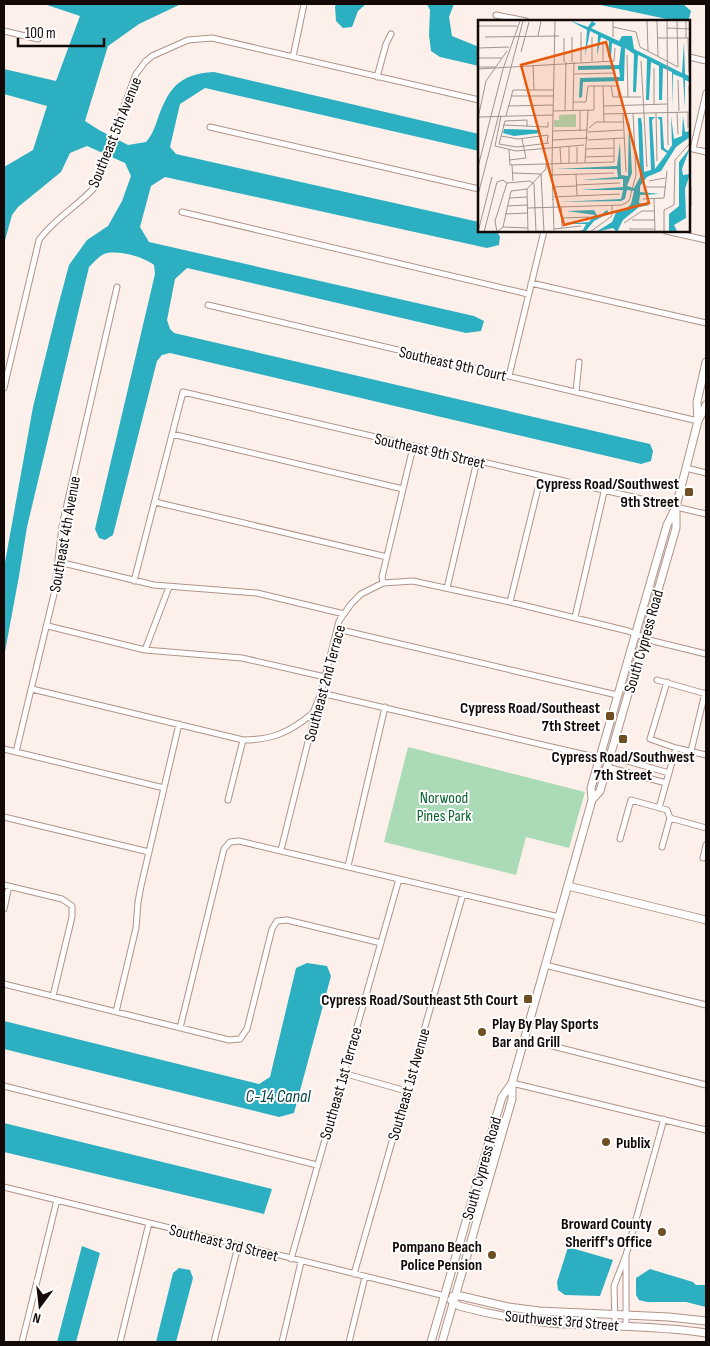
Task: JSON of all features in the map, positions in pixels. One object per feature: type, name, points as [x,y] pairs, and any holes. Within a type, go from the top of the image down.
[{"type":"street","points":[[304,4],[293,57],[478,100]]},
{"type":"street","points":[[496,15],[521,20]]},
{"type":"street","points":[[4,31],[38,39]]},
{"type":"street","points":[[377,77],[386,44],[391,34]]},
{"type":"street","name":"Southeast 5th Avenue","points":[[4,388],[39,240],[47,229],[81,203],[94,189],[116,134],[136,74],[146,62],[152,56],[188,40],[200,38],[212,38],[293,57]]},
{"type":"street","points":[[690,57],[706,61]]},
{"type":"street","points":[[706,92],[691,148],[706,152]]},
{"type":"street","points":[[210,127],[478,188]]},
{"type":"street","points":[[182,212],[528,294]]},
{"type":"street","points":[[509,376],[544,232]]},
{"type":"street","points":[[670,232],[706,240]]},
{"type":"street","points":[[531,283],[706,323]]},
{"type":"street","name":"Southeast 4th Avenue","points":[[16,752],[48,626],[64,519],[117,287]]},
{"type":"street","name":"Southeast 9th Court","points":[[208,305],[698,421]]},
{"type":"street","points":[[576,392],[579,362]]},
{"type":"street","name":"South Cypress Road","points":[[698,421],[697,402],[706,362]]},
{"type":"street","name":"Southeast 9th Street","points":[[172,434],[183,392],[604,492],[706,514]]},
{"type":"street","name":"South Cypress Road","points":[[442,1342],[512,1099],[512,1083],[592,800],[590,788],[667,525],[676,507],[698,421],[706,405]]},
{"type":"street","points":[[134,581],[172,434],[403,489]]},
{"type":"street","points":[[413,446],[382,577],[383,583],[413,581],[447,588],[574,617],[653,641],[706,654]]},
{"type":"street","points":[[447,588],[477,461]]},
{"type":"street","points":[[686,468],[706,473]]},
{"type":"street","points":[[510,602],[541,476]]},
{"type":"street","points":[[574,617],[604,492]]},
{"type":"street","points":[[155,502],[387,557]]},
{"type":"street","name":"South Cypress Road","points":[[592,800],[600,791],[676,528],[676,507]]},
{"type":"street","points":[[59,562],[134,581],[169,587],[257,593],[344,614]]},
{"type":"street","name":"Southeast 2nd Terrace","points":[[282,850],[312,726],[313,713],[321,693],[337,629],[344,614],[362,594],[383,583]]},
{"type":"street","points":[[145,650],[169,587]]},
{"type":"street","points":[[48,626],[145,650],[242,658],[325,677]]},
{"type":"street","points":[[337,629],[617,695]]},
{"type":"street","points":[[657,680],[706,694],[691,751]]},
{"type":"street","points":[[667,682],[650,739],[676,748],[706,755]]},
{"type":"street","points":[[32,689],[243,740],[274,737],[297,726],[313,713]]},
{"type":"street","points":[[321,693],[599,758]]},
{"type":"street","points":[[348,866],[385,707]]},
{"type":"street","points":[[116,1012],[136,928],[138,902],[179,724]]},
{"type":"street","points":[[228,800],[243,740]]},
{"type":"street","points":[[659,808],[676,748]]},
{"type":"street","points":[[4,750],[164,788]]},
{"type":"street","points":[[610,756],[669,773]]},
{"type":"street","points":[[607,767],[666,783]]},
{"type":"street","points":[[620,839],[631,800],[667,810],[670,818],[662,847]]},
{"type":"street","points":[[4,817],[149,852]]},
{"type":"street","points":[[670,818],[706,828]]},
{"type":"street","points":[[180,1028],[224,849],[230,842],[239,840],[559,917]]},
{"type":"street","points":[[703,858],[706,845]]},
{"type":"street","name":"Southeast 1st Terrace","points":[[291,1259],[399,879]]},
{"type":"street","points":[[4,909],[7,886],[62,899],[72,906],[72,917],[53,996]]},
{"type":"street","points":[[568,886],[706,920]]},
{"type":"street","name":"Southeast 1st Avenue","points":[[354,1274],[463,894]]},
{"type":"street","points":[[4,984],[229,1040],[240,1039],[247,1029],[272,929],[277,921],[287,920],[381,943]]},
{"type":"street","points":[[545,965],[706,1006]]},
{"type":"street","points":[[525,1039],[706,1085]]},
{"type":"street","points":[[343,1073],[406,1091]]},
{"type":"street","points":[[512,1083],[706,1130]]},
{"type":"street","name":"South Cypress Road","points":[[432,1342],[502,1097],[512,1083]]},
{"type":"street","points":[[4,1086],[317,1165]]},
{"type":"street","points":[[615,1325],[614,1286],[626,1255],[664,1119]]},
{"type":"street","name":"Southeast 3rd Street","points":[[4,1187],[301,1262],[445,1296]]},
{"type":"street","points":[[22,1342],[58,1200]]},
{"type":"street","points":[[120,1342],[149,1223]]},
{"type":"street","points":[[214,1342],[238,1246]]},
{"type":"street","points":[[626,1255],[626,1325]]},
{"type":"street","points":[[282,1342],[292,1308],[292,1300],[301,1262]]},
{"type":"street","points":[[349,1342],[365,1277]]},
{"type":"street","name":"Southwest 3rd Street","points":[[445,1296],[454,1299],[459,1306],[521,1320],[568,1324],[626,1325],[706,1332]]},
{"type":"street","name":"Southwest 3rd Street","points":[[454,1299],[461,1296],[531,1310],[706,1321]]},
{"type":"green space","name":"Norwood Pines Park","points":[[408,747],[585,792],[569,848],[526,837],[516,875],[384,842]]},
{"type":"water","points":[[44,4],[181,4],[139,24],[108,46],[85,121],[128,145],[146,142],[150,137],[165,100],[176,85],[191,76],[214,72],[478,134],[478,151],[205,88],[180,104],[170,147],[176,154],[478,222],[478,232],[498,232],[500,237],[499,245],[487,248],[165,177],[151,186],[140,227],[149,242],[474,316],[484,321],[481,331],[466,333],[187,268],[175,279],[167,320],[170,329],[174,333],[650,444],[653,451],[651,461],[641,464],[170,353],[162,355],[157,361],[113,535],[105,540],[99,538],[95,529],[155,274],[154,265],[144,259],[116,252],[104,254],[89,267],[27,527],[4,657],[4,568],[33,407],[57,310],[69,265],[87,240],[108,226],[122,201],[131,176],[125,163],[87,146],[70,153],[61,172],[18,207],[12,215],[4,244],[4,167],[33,150],[47,106],[4,94],[4,69],[56,81],[80,16]]},
{"type":"water","points":[[337,4],[366,4],[358,11],[352,27],[343,28],[336,21],[335,6]]},
{"type":"water","points":[[427,4],[454,4],[449,17],[452,36],[478,47],[478,66],[440,57],[431,51],[429,35],[430,10]]},
{"type":"water","points":[[596,4],[683,4],[691,11],[689,19],[671,20]]},
{"type":"water","name":"C-14 Canal","points":[[307,963],[327,966],[331,976],[294,1113],[279,1117],[4,1049],[4,1021],[259,1084],[270,1077],[296,968]]},
{"type":"water","points":[[4,1123],[272,1189],[264,1214],[4,1152]]},
{"type":"water","points":[[82,1246],[100,1253],[76,1342],[57,1342]]},
{"type":"water","points":[[568,1247],[613,1260],[600,1296],[565,1295],[558,1290],[557,1282]]},
{"type":"water","points":[[179,1268],[190,1270],[193,1278],[176,1342],[156,1342],[173,1273]]},
{"type":"water","points":[[650,1269],[693,1282],[696,1285],[706,1285],[706,1307],[686,1302],[647,1302],[639,1300],[636,1295],[636,1278]]},
{"type":"place","name":"Cypress Road/Southwest 9th Street","points":[[689,492]]},
{"type":"place","name":"Cypress Road/Southeast 7th Street","points":[[610,716]]},
{"type":"place","name":"Cypress Road/Southwest 7th Street","points":[[623,739]]},
{"type":"place","name":"Cypress Road/Southeast 5th Court","points":[[528,999]]},
{"type":"place","name":"Play By Play Sports Bar and Grill","points":[[482,1032]]},
{"type":"place","name":"Publix","points":[[606,1142]]},
{"type":"place","name":"Broward County Sheriff's Office","points":[[662,1232]]},
{"type":"place","name":"Pompano Beach Police Pension","points":[[492,1255]]}]
